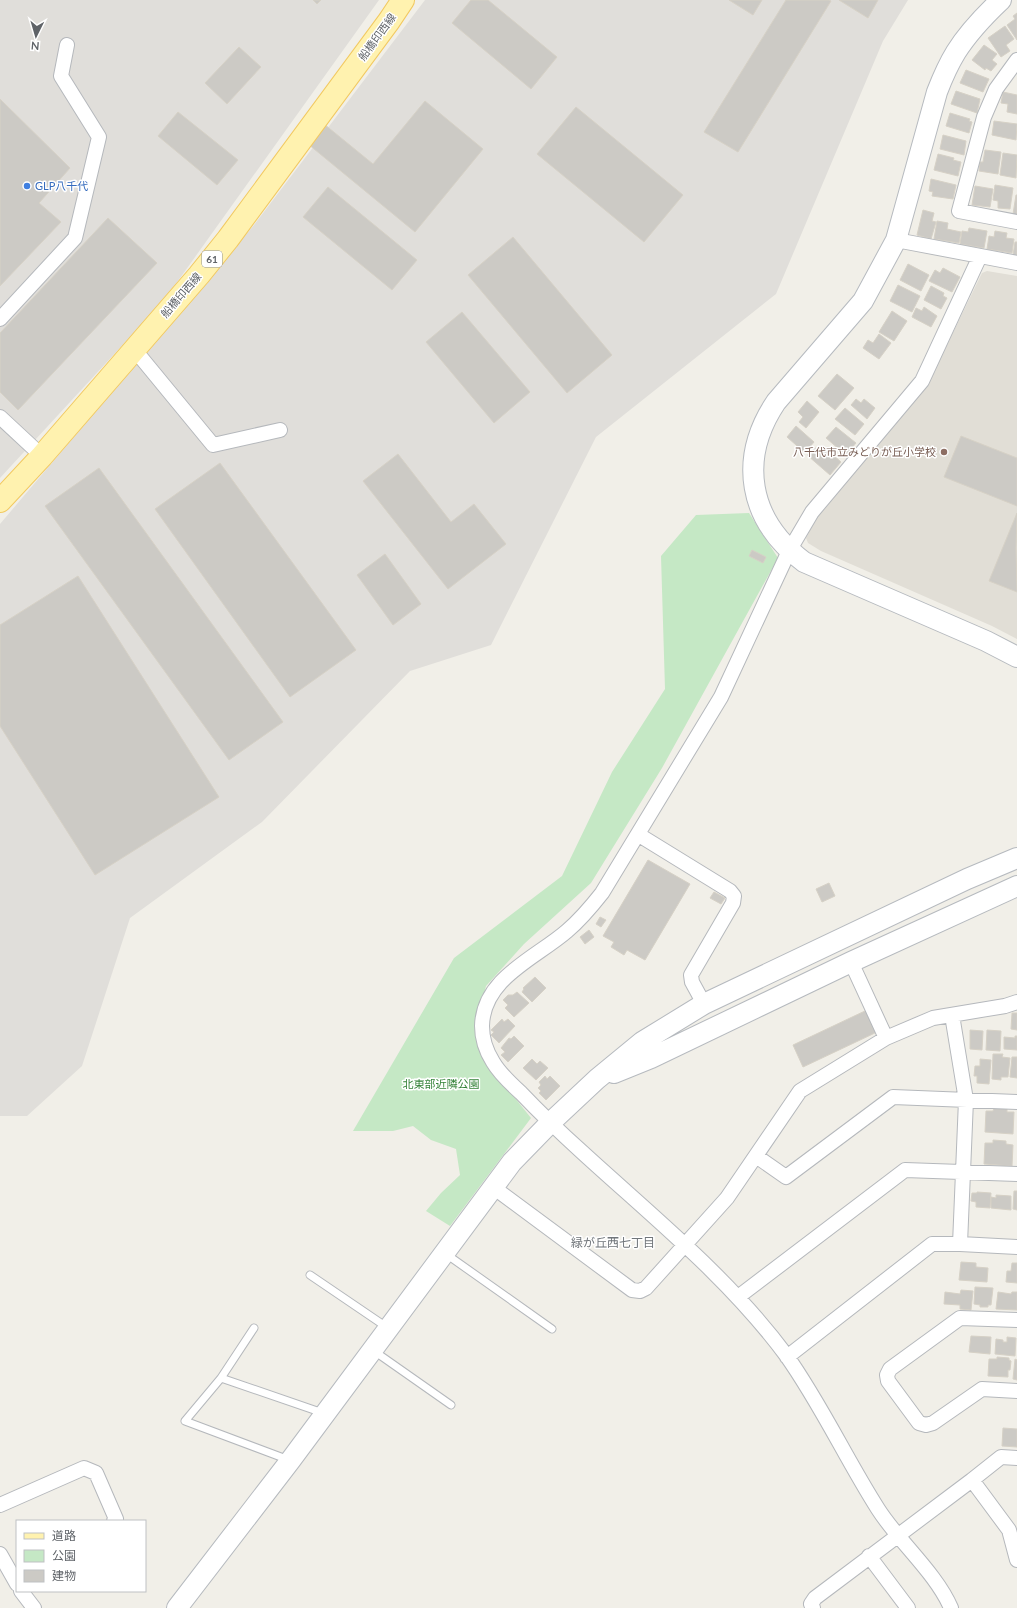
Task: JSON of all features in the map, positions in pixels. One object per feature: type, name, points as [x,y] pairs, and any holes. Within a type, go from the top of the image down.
[{"type":"main road","name":"船橋印西線","points":[[0,501],[42,456],[228,239],[403,0]]},
{"type":"street","points":[[1001,0],[977,24],[956,52],[946,71],[937,92],[896,240],[863,300],[776,402],[760,431],[755,451],[753,472],[755,492],[763,516],[773,532],[789,551],[804,562],[986,641],[1017,657]]},
{"type":"street","points":[[0,319],[75,238],[99,137],[61,76],[67,45]]},
{"type":"street","points":[[1017,60],[1012,75],[996,89],[984,117],[959,211],[1017,222]]},
{"type":"street","points":[[896,240],[1017,263]]},
{"type":"street","points":[[951,1608],[943,1591],[879,1510],[787,1356],[738,1297],[550,1123],[493,1064],[485,1047],[482,1026],[488,1000],[499,985],[512,972],[566,932],[583,917],[602,893],[639,835],[721,697],[789,551],[812,512],[922,381],[980,256]]},
{"type":"street","points":[[134,349],[213,445],[280,430]]},
{"type":"street","points":[[0,417],[42,456]]},
{"type":"street","points":[[639,835],[730,891],[734,896],[733,903],[693,969],[691,976],[692,982],[704,1004]]},
{"type":"street","points":[[177,1608],[290,1460],[512,1162],[550,1123],[597,1079],[642,1042],[704,1004],[967,879],[1017,858]]},
{"type":"street","points":[[597,1079],[651,1058],[851,962],[1017,886]]},
{"type":"street","points":[[851,962],[886,1038]]},
{"type":"street","points":[[493,1187],[632,1290],[640,1292],[646,1288],[726,1198],[800,1091],[886,1038],[933,1018],[1005,1006],[1017,1002]]},
{"type":"street","points":[[952,1015],[966,1100],[960,1244]]},
{"type":"street","points":[[756,1156],[786,1177],[893,1098],[1017,1102]]},
{"type":"street","points":[[738,1297],[905,1170],[1017,1174]]},
{"type":"street","points":[[787,1356],[932,1244],[1017,1247]]},
{"type":"street","points":[[1017,1320],[960,1318],[890,1369],[887,1375],[888,1381],[919,1423],[926,1426],[933,1423],[982,1389],[1017,1391]]},
{"type":"street","points":[[813,1608],[811,1604],[815,1598],[1001,1457],[1017,1458]]},
{"type":"street","points":[[0,1505],[84,1468],[96,1473],[116,1519],[115,1520]]},
{"type":"street","points":[[972,1480],[1009,1530],[1017,1560]]},
{"type":"street","points":[[0,1554],[16,1582]]},
{"type":"street","points":[[869,1556],[908,1608]]},
{"type":"street","points":[[22,1592],[34,1608]]},
{"type":"lane","points":[[444,1252],[552,1329]]},
{"type":"lane","points":[[310,1275],[388,1328]]},
{"type":"lane","points":[[254,1328],[221,1378],[185,1421],[290,1460]]},
{"type":"lane","points":[[372,1349],[451,1405]]},
{"type":"lane","points":[[221,1378],[325,1413]]},
{"type":"shaded area","points":[[0,0],[379,0],[165,299],[0,478]]},
{"type":"shaded area","points":[[425,0],[908,0],[883,41],[776,294],[596,437],[491,645],[410,671],[262,822],[130,918],[82,1066],[27,1116],[0,1116],[0,524],[254,225]]},
{"type":"shaded area","name":"八千代市立みどりが丘小学校","points":[[987,271],[1017,276],[1017,639],[992,626],[821,551],[808,543],[806,538],[816,519],[927,386],[982,273]]},
{"type":"green space","name":"北東部近隣公園","points":[[749,513],[778,558],[662,768],[591,883],[524,944],[486,986],[476,1027],[477,1045],[487,1063],[531,1118],[450,1226],[426,1211],[441,1193],[460,1175],[456,1149],[431,1140],[413,1126],[393,1131],[353,1131],[454,958],[562,876],[612,772],[665,689],[661,556],[696,515]]},
{"type":"building","points":[[313,0],[321,0],[317,4]]},
{"type":"building","points":[[471,0],[488,0],[557,57],[531,89],[452,23]]},
{"type":"building","points":[[729,0],[762,0],[753,15]]},
{"type":"building","points":[[786,0],[831,1],[738,152],[704,132]]},
{"type":"building","points":[[839,0],[878,0],[868,18]]},
{"type":"building","points":[[1017,13],[1017,40],[1007,25],[1015,19],[1013,16]]},
{"type":"building","points":[[1005,26],[1014,39],[1006,45],[1010,51],[1001,57],[988,38]]},
{"type":"building","points":[[984,45],[997,54],[992,60],[997,64],[991,71],[986,68],[985,70],[972,60]]},
{"type":"building","points":[[239,47],[261,67],[227,104],[205,83]]},
{"type":"building","points":[[966,70],[989,79],[983,92],[960,83]]},
{"type":"building","points":[[956,91],[980,99],[977,113],[951,104]]},
{"type":"building","points":[[1003,92],[1017,95],[1017,114],[1007,112],[1008,104],[1001,103]]},
{"type":"building","name":"GLP八千代","points":[[0,99],[70,168],[39,203],[61,222],[0,286]]},
{"type":"building","points":[[425,101],[483,149],[415,232],[308,144],[324,124],[373,164]]},
{"type":"building","points":[[576,107],[683,195],[644,242],[537,154]]},
{"type":"building","points":[[178,112],[238,160],[217,185],[158,136]]},
{"type":"building","points":[[950,113],[970,119],[969,121],[972,122],[969,133],[946,126]]},
{"type":"building","points":[[994,121],[1017,124],[1016,140],[992,135]]},
{"type":"building","points":[[943,135],[966,141],[964,155],[940,149]]},
{"type":"building","points":[[985,150],[1001,152],[998,174],[979,171],[980,162],[983,162]]},
{"type":"building","points":[[1003,153],[1017,155],[1016,178],[1000,175]]},
{"type":"building","points":[[938,154],[954,158],[953,160],[961,162],[958,176],[934,170]]},
{"type":"building","points":[[931,179],[956,185],[953,199],[932,196],[933,192],[929,191]]},
{"type":"building","points":[[995,185],[1013,188],[1010,209],[998,208],[998,201],[993,200]]},
{"type":"building","points":[[975,186],[993,189],[990,207],[972,205]]},
{"type":"building","points":[[328,187],[417,260],[392,290],[303,217]]},
{"type":"building","points":[[1017,195],[1017,215],[1013,214]]},
{"type":"building","points":[[923,210],[934,213],[932,221],[936,222],[931,239],[917,235]]},
{"type":"building","points":[[108,218],[157,263],[18,410],[0,392],[0,333]]},
{"type":"building","points":[[937,221],[948,223],[947,229],[961,232],[959,243],[934,239]]},
{"type":"building","points":[[969,228],[987,231],[984,248],[960,244],[962,231],[968,232]]},
{"type":"building","points":[[995,231],[1007,233],[1006,238],[1014,239],[1012,253],[987,249],[989,236],[994,237]]},
{"type":"building","points":[[513,237],[612,355],[567,393],[468,275]]},
{"type":"building","points":[[1015,242],[1017,242],[1017,255],[1013,255]]},
{"type":"building","points":[[908,264],[929,275],[921,291],[900,280]]},
{"type":"building","points":[[943,268],[960,277],[952,292],[929,281],[935,270],[940,273]]},
{"type":"building","points":[[898,285],[920,296],[912,312],[890,301]]},
{"type":"building","points":[[931,286],[944,293],[943,296],[947,298],[941,309],[924,300]]},
{"type":"building","points":[[924,307],[937,316],[931,327],[912,317],[916,308],[922,311]]},
{"type":"building","points":[[892,311],[907,321],[894,341],[879,332]]},
{"type":"building","points":[[462,312],[530,392],[494,423],[426,342]]},
{"type":"building","points":[[879,334],[891,343],[879,359],[863,348],[868,340],[873,343]]},
{"type":"building","points":[[837,374],[854,388],[835,410],[818,396]]},
{"type":"building","points":[[856,399],[861,403],[864,399],[875,408],[867,419],[851,405]]},
{"type":"building","points":[[807,401],[819,412],[806,428],[799,422],[803,417],[798,412]]},
{"type":"building","points":[[845,408],[864,424],[855,435],[835,419]]},
{"type":"building","points":[[796,426],[814,442],[805,453],[787,437]]},
{"type":"building","points":[[836,427],[856,443],[846,455],[826,438]]},
{"type":"building","points":[[961,436],[1017,458],[1017,506],[944,477]]},
{"type":"building","points":[[823,446],[841,462],[830,475],[807,455],[814,447],[819,451]]},
{"type":"building","points":[[398,454],[451,522],[474,504],[506,544],[448,589],[363,481]]},
{"type":"building","points":[[220,463],[356,650],[290,697],[155,509]]},
{"type":"building","points":[[99,468],[283,722],[229,760],[45,506]]},
{"type":"building","points":[[1017,513],[1016,548],[1017,592],[989,581]]},
{"type":"building","points":[[752,550],[766,557],[763,563],[749,556]]},
{"type":"building","points":[[385,554],[421,604],[393,625],[357,575]]},
{"type":"building","points":[[78,576],[219,797],[95,875],[0,726],[0,625]]},
{"type":"building","points":[[648,860],[690,884],[645,960],[627,950],[624,955],[611,947],[614,942],[603,936]]},
{"type":"building","points":[[829,883],[835,896],[822,902],[816,889]]},
{"type":"building","points":[[714,892],[725,898],[721,904],[710,898]]},
{"type":"building","points":[[600,917],[606,920],[601,927],[596,924]]},
{"type":"building","points":[[589,930],[594,937],[585,944],[580,937]]},
{"type":"building","points":[[535,977],[546,988],[532,1002],[522,992],[524,989],[523,988]]},
{"type":"building","points":[[517,992],[529,1003],[514,1017],[505,1008],[508,1005],[503,1000],[508,995],[513,995]]},
{"type":"building","points":[[867,1010],[877,1032],[803,1067],[793,1045]]},
{"type":"building","points":[[1012,1013],[1017,1013],[1017,1030],[1011,1029]]},
{"type":"building","points":[[502,1019],[504,1022],[508,1019],[515,1026],[499,1043],[491,1035],[494,1032],[491,1030]]},
{"type":"building","points":[[970,1030],[983,1031],[982,1050],[970,1049]]},
{"type":"building","points":[[987,1030],[1001,1031],[1000,1051],[986,1050]]},
{"type":"building","points":[[514,1036],[524,1046],[508,1062],[501,1055],[505,1052],[501,1048],[509,1038],[511,1039]]},
{"type":"building","points":[[1015,1036],[1017,1036],[1017,1050],[1004,1049],[1004,1037],[1015,1038]]},
{"type":"building","points":[[993,1054],[1003,1054],[1002,1057],[1010,1058],[1008,1077],[1001,1077],[1001,1080],[992,1079]]},
{"type":"building","points":[[1012,1057],[1017,1057],[1017,1078],[1010,1077]]},
{"type":"building","points":[[532,1059],[537,1064],[540,1061],[548,1068],[536,1080],[523,1068]]},
{"type":"building","points":[[980,1059],[991,1060],[989,1084],[977,1083],[977,1076],[974,1076],[975,1066],[980,1066]]},
{"type":"building","points":[[545,1076],[547,1079],[550,1076],[560,1086],[546,1100],[539,1093],[541,1091],[538,1088],[541,1085],[539,1082]]},
{"type":"building","points":[[994,1108],[1007,1109],[1007,1112],[1014,1112],[1013,1134],[985,1132],[986,1111],[993,1111]]},
{"type":"building","points":[[993,1140],[1006,1141],[1006,1144],[1013,1145],[1012,1166],[984,1164],[985,1143],[993,1143]]},
{"type":"building","points":[[1014,1191],[1017,1191],[1017,1210],[1013,1209]]},
{"type":"building","points":[[972,1193],[991,1193],[990,1208],[976,1207],[976,1202],[971,1201]]},
{"type":"building","points":[[996,1195],[1011,1196],[1011,1210],[991,1208],[991,1197],[996,1198]]},
{"type":"building","points":[[961,1262],[976,1263],[976,1267],[988,1268],[987,1282],[959,1280]]},
{"type":"building","points":[[1012,1263],[1017,1263],[1017,1283],[1006,1282],[1007,1271],[1011,1271]]},
{"type":"building","points":[[975,1287],[993,1288],[991,1305],[988,1305],[988,1307],[980,1307],[980,1305],[974,1304]]},
{"type":"building","points":[[961,1290],[973,1291],[971,1310],[960,1309],[960,1305],[944,1304],[945,1292],[960,1294]]},
{"type":"building","points":[[998,1292],[1011,1294],[1012,1292],[1017,1292],[1017,1310],[996,1309]]},
{"type":"building","points":[[971,1336],[991,1337],[990,1354],[969,1352]]},
{"type":"building","points":[[1007,1337],[1016,1338],[1015,1356],[995,1354],[996,1339],[1007,1342]]},
{"type":"building","points":[[997,1357],[1009,1358],[1011,1361],[1010,1370],[1008,1370],[1008,1377],[988,1376],[989,1359],[997,1359]]},
{"type":"building","points":[[1015,1359],[1017,1360],[1017,1380],[1013,1379]]},
{"type":"building","points":[[1003,1428],[1017,1429],[1017,1447],[1002,1446]]},
{"type":"place","name":"GLP八千代","points":[[27,186]]},
{"type":"place","name":"八千代市立みどりが丘小学校","points":[[944,452]]},
{"type":"district","name":"緑が丘西七丁目","points":[[613,1243]]}]
